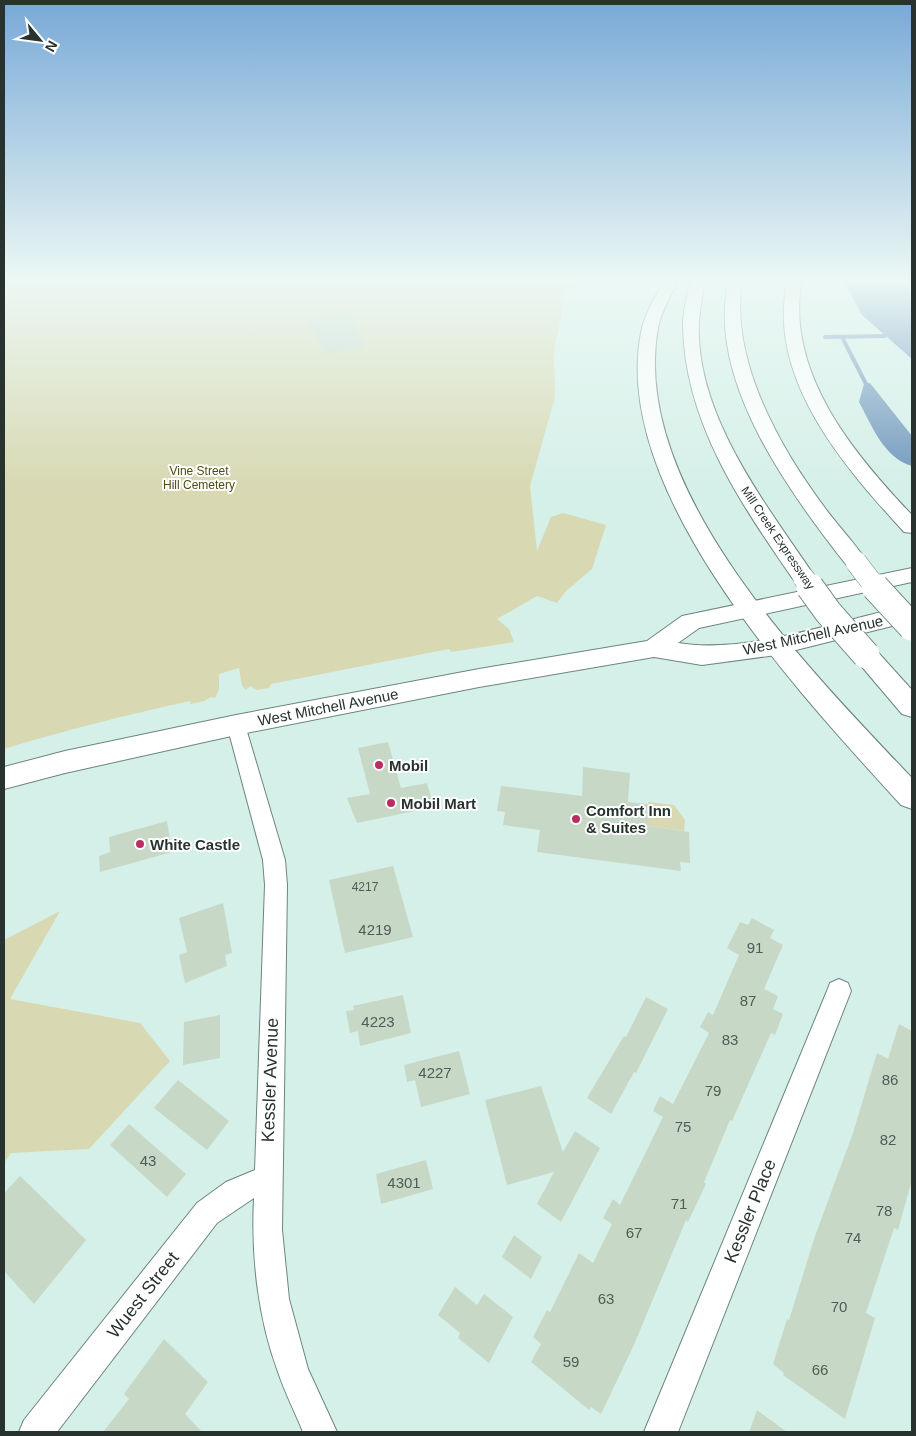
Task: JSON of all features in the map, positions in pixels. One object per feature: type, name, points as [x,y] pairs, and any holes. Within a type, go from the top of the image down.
[{"type":"main road","points":[[647,350],[647,386],[655,429],[669,470],[692,518],[776,646],[912,797]]},
{"type":"main road","name":"Mill Creek Expressway","points":[[693,350],[708,416],[742,487],[761,518],[828,612],[912,707]]},
{"type":"main road","points":[[739,350],[750,397],[769,438],[794,480],[820,519],[887,602],[912,627]]},
{"type":"main road","points":[[795,350],[804,376],[821,409],[884,498],[912,527]]},
{"type":"main road","name":"West Mitchell Avenue","points":[[654,648],[691,622],[912,575]]},
{"type":"main road","name":"West Mitchell Avenue","points":[[4,778],[65,762],[236,725],[654,648],[702,656],[776,646],[912,613]]},
{"type":"street","name":"Kessler Avenue","points":[[236,725],[274,860],[276,885],[267,1230],[274,1299],[293,1371],[320,1432]]},
{"type":"street","name":"Kessler Place","points":[[661,1432],[839,991]]},
{"type":"street","name":"Wuest Street","points":[[36,1432],[207,1213],[231,1193],[258,1182],[268,1181]]},
{"type":"green space","name":"Vine Street Hill Cemetery","points":[[4,350],[554,350],[555,397],[530,486],[537,551],[551,517],[563,513],[606,525],[592,569],[565,592],[557,603],[537,596],[497,619],[509,629],[514,642],[451,652],[449,649],[271,684],[269,688],[257,690],[250,686],[246,690],[242,686],[239,668],[219,674],[219,689],[215,698],[211,697],[191,704],[190,701],[120,717],[4,749]]},
{"type":"green space","points":[[648,802],[674,805],[685,820],[684,831],[648,826]]},
{"type":"green space","points":[[60,911],[10,999],[140,1023],[170,1061],[89,1149],[11,1153],[4,1163],[4,940]]},
{"type":"water","points":[[902,350],[912,350],[912,359]]},
{"type":"water","points":[[870,383],[912,436],[912,466],[902,462],[886,449],[859,402],[864,384]]},
{"type":"building","points":[[323,350],[348,350],[333,353],[324,352]]},
{"type":"building","points":[[388,742],[401,788],[427,783],[434,807],[357,823],[347,798],[370,794],[358,748]]},
{"type":"building","name":"Comfort Inn & Suites","points":[[583,767],[630,773],[628,802],[648,804],[648,826],[689,832],[690,863],[680,862],[681,871],[537,852],[540,830],[503,825],[505,812],[497,811],[501,786],[582,796]]},
{"type":"building","name":"White Castle","points":[[167,821],[172,852],[100,872],[99,856],[110,852],[109,837]]},
{"type":"building","points":[[393,866],[413,937],[345,953],[329,880]]},
{"type":"building","points":[[223,903],[232,953],[225,955],[227,966],[185,983],[179,955],[187,952],[179,918]]},
{"type":"building","points":[[752,918],[774,930],[770,938],[783,945],[764,989],[778,996],[773,1009],[783,1014],[775,1035],[771,1033],[732,1121],[730,1120],[704,1182],[706,1184],[688,1222],[686,1220],[633,1347],[601,1414],[591,1407],[589,1410],[531,1362],[541,1344],[533,1337],[547,1310],[550,1312],[579,1253],[593,1263],[612,1224],[603,1218],[613,1199],[620,1205],[663,1117],[653,1111],[660,1096],[673,1104],[709,1033],[700,1027],[708,1012],[713,1015],[739,955],[727,948],[740,922],[748,925]]},
{"type":"building","points":[[403,995],[411,1033],[360,1046],[358,1031],[350,1033],[346,1011],[354,1010],[353,1006]]},
{"type":"building","points":[[646,997],[668,1009],[636,1073],[634,1072],[611,1114],[587,1098],[624,1036],[626,1037]]},
{"type":"building","points":[[220,1015],[220,1058],[183,1065],[184,1022]]},
{"type":"building","points":[[899,1024],[912,1031],[912,1179],[898,1230],[894,1228],[866,1313],[875,1318],[845,1419],[783,1375],[784,1373],[773,1364],[815,1236],[853,1133],[877,1053],[888,1059]]},
{"type":"building","points":[[459,1051],[470,1094],[421,1107],[415,1080],[407,1082],[404,1065]]},
{"type":"building","points":[[178,1080],[229,1121],[207,1150],[154,1108]]},
{"type":"building","points":[[541,1086],[563,1152],[575,1131],[600,1148],[561,1222],[537,1204],[554,1172],[507,1185],[485,1100]]},
{"type":"building","points":[[129,1124],[186,1174],[167,1197],[110,1145]]},
{"type":"building","points":[[426,1160],[433,1189],[381,1204],[376,1174]]},
{"type":"building","points":[[20,1176],[86,1240],[34,1304],[4,1271],[4,1193]]},
{"type":"building","points":[[514,1235],[542,1257],[531,1279],[502,1257]]},
{"type":"building","points":[[455,1287],[477,1305],[484,1294],[513,1317],[489,1363],[458,1338],[460,1333],[438,1315]]},
{"type":"building","points":[[164,1339],[208,1382],[185,1414],[202,1432],[103,1432],[129,1399],[124,1394]]},
{"type":"building","points":[[757,1410],[787,1432],[749,1432]]},
{"type":"waterway","points":[[849,350],[866,384]]},
{"type":"place","name":"Mobil","points":[[379,765]]},
{"type":"place","name":"Mobil Mart","points":[[391,803]]},
{"type":"place","name":"Comfort Inn & Suites","points":[[576,819]]},
{"type":"place","name":"White Castle","points":[[140,844]]}]
